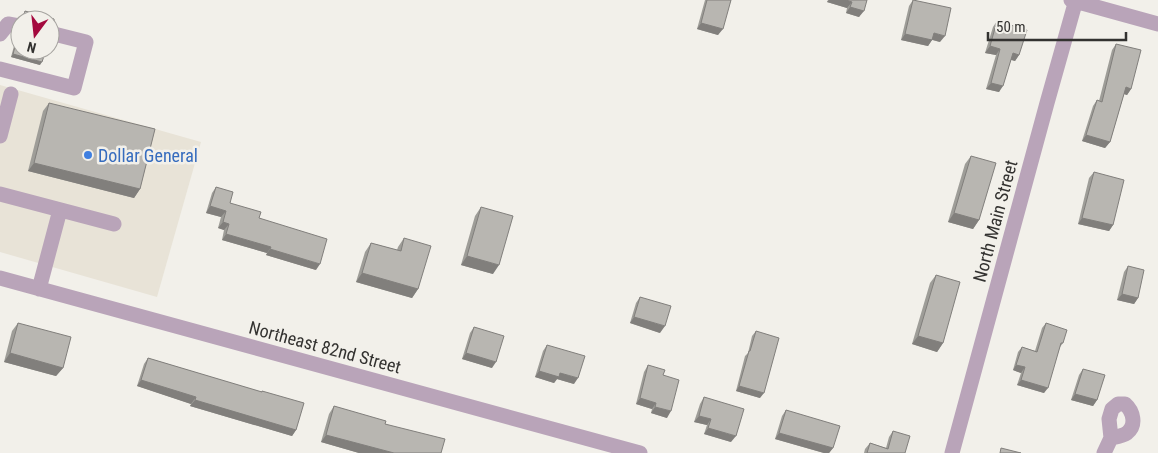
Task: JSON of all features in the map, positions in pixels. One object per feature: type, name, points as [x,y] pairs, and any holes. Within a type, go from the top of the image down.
[{"type":"street","points":[[1074,0],[1158,24]]},
{"type":"street","name":"North Main Street","points":[[952,453],[1074,0]]},
{"type":"street","points":[[0,34],[8,24],[10,24]]},
{"type":"street","points":[[0,69],[74,88],[86,42],[60,36]]},
{"type":"street","points":[[0,136],[11,94]]},
{"type":"street","points":[[0,194],[114,224]]},
{"type":"street","points":[[39,289],[60,210]]},
{"type":"street","name":"Northeast 82nd Street","points":[[0,278],[640,453]]},
{"type":"street","points":[[1104,453],[1111,438]]},
{"type":"shaded area","points":[[0,85],[201,142],[157,297],[0,252]]},
{"type":"building","points":[[707,0],[731,0],[723,29],[701,23]]},
{"type":"building","points":[[846,0],[867,0],[864,11],[850,7],[852,2]]},
{"type":"building","points":[[913,0],[951,8],[945,36],[934,33],[932,40],[905,34]]},
{"type":"building","points":[[997,21],[1027,30],[1019,55],[1013,53],[1003,86],[991,83],[1000,49],[990,46]]},
{"type":"building","points":[[1116,44],[1141,50],[1131,89],[1126,87],[1110,142],[1086,135],[1097,100],[1102,102]]},
{"type":"building","name":"Dollar General","points":[[49,103],[155,129],[140,189],[34,163]]},
{"type":"building","points":[[971,156],[996,163],[979,220],[954,213]]},
{"type":"building","points":[[1094,172],[1124,180],[1113,225],[1082,218]]},
{"type":"building","points":[[216,187],[233,192],[230,203],[261,212],[259,218],[327,239],[320,264],[226,234],[229,224],[223,222],[226,211],[210,206]]},
{"type":"building","points":[[481,207],[513,216],[499,265],[467,256]]},
{"type":"building","points":[[404,238],[431,246],[418,289],[362,273],[371,243],[401,251]]},
{"type":"building","points":[[1128,266],[1144,270],[1138,298],[1122,294]]},
{"type":"building","points":[[936,275],[960,282],[943,343],[918,336]]},
{"type":"building","points":[[640,297],[671,306],[665,326],[634,317]]},
{"type":"building","points":[[18,323],[71,337],[63,368],[10,353]]},
{"type":"building","points":[[1046,323],[1067,330],[1063,343],[1061,343],[1048,388],[1021,380],[1025,367],[1016,365],[1022,347],[1037,352]]},
{"type":"building","points":[[474,327],[504,336],[496,362],[466,353]]},
{"type":"building","points":[[756,331],[779,338],[764,393],[739,386]]},
{"type":"building","points":[[547,345],[585,356],[578,378],[560,373],[559,377],[539,371]]},
{"type":"building","points":[[148,358],[304,403],[296,430],[195,400],[196,397],[141,380]]},
{"type":"building","points":[[648,365],[665,370],[663,375],[679,380],[671,411],[655,407],[656,403],[640,398]]},
{"type":"building","points":[[1083,369],[1105,375],[1097,400],[1075,394]]},
{"type":"building","points":[[704,397],[744,409],[736,436],[708,428],[711,419],[699,416]]},
{"type":"building","points":[[334,406],[386,421],[385,424],[445,439],[441,453],[394,453],[326,435]]},
{"type":"building","points":[[786,410],[840,426],[833,448],[779,433]]},
{"type":"building","points":[[893,431],[910,436],[905,453],[867,453],[870,443],[888,449]]},
{"type":"building","points":[[1001,448],[1021,453],[1000,453]]},
{"type":"place","name":"Dollar General","points":[[88,155]]}]
